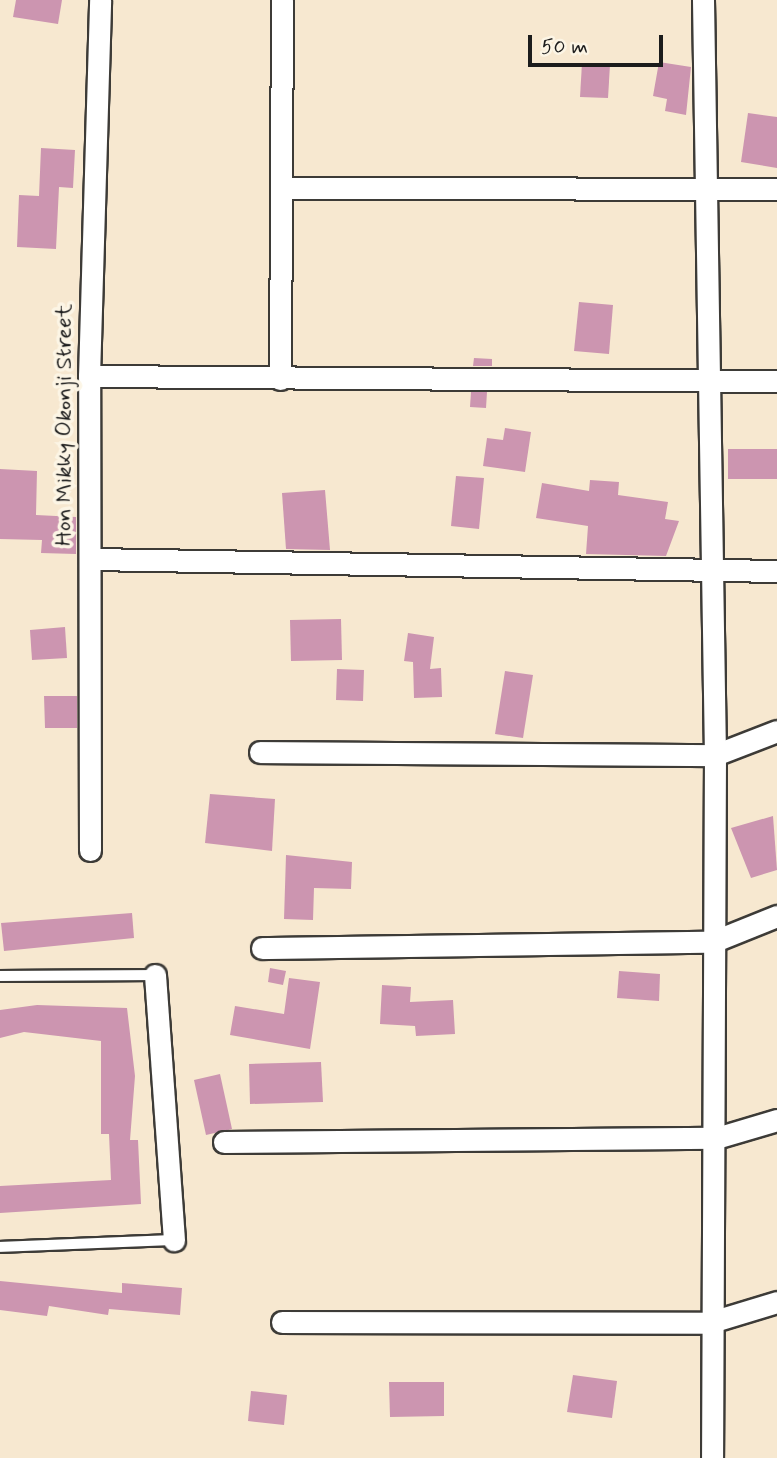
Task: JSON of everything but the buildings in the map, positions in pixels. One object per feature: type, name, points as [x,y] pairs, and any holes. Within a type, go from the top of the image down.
[{"type":"street","name":"Hon Mikky Okonji Street","points":[[90,850],[89,376],[100,0]]},
{"type":"street","points":[[280,379],[282,0]]},
{"type":"street","points":[[703,0],[715,755],[712,943],[716,1138],[708,1323],[712,1458]]},
{"type":"street","points":[[281,188],[777,190]]},
{"type":"street","points":[[89,376],[777,381]]},
{"type":"street","points":[[91,559],[711,572],[777,571]]},
{"type":"street","points":[[260,752],[715,755],[777,731]]},
{"type":"street","points":[[262,948],[712,943],[777,916]]},
{"type":"street","points":[[155,975],[174,1240]]},
{"type":"street","points":[[225,1142],[716,1138],[777,1120]]},
{"type":"street","points":[[282,1322],[708,1323],[777,1302]]},
{"type":"lane","points":[[0,976],[155,975]]},
{"type":"lane","points":[[0,1247],[174,1240]]}]
